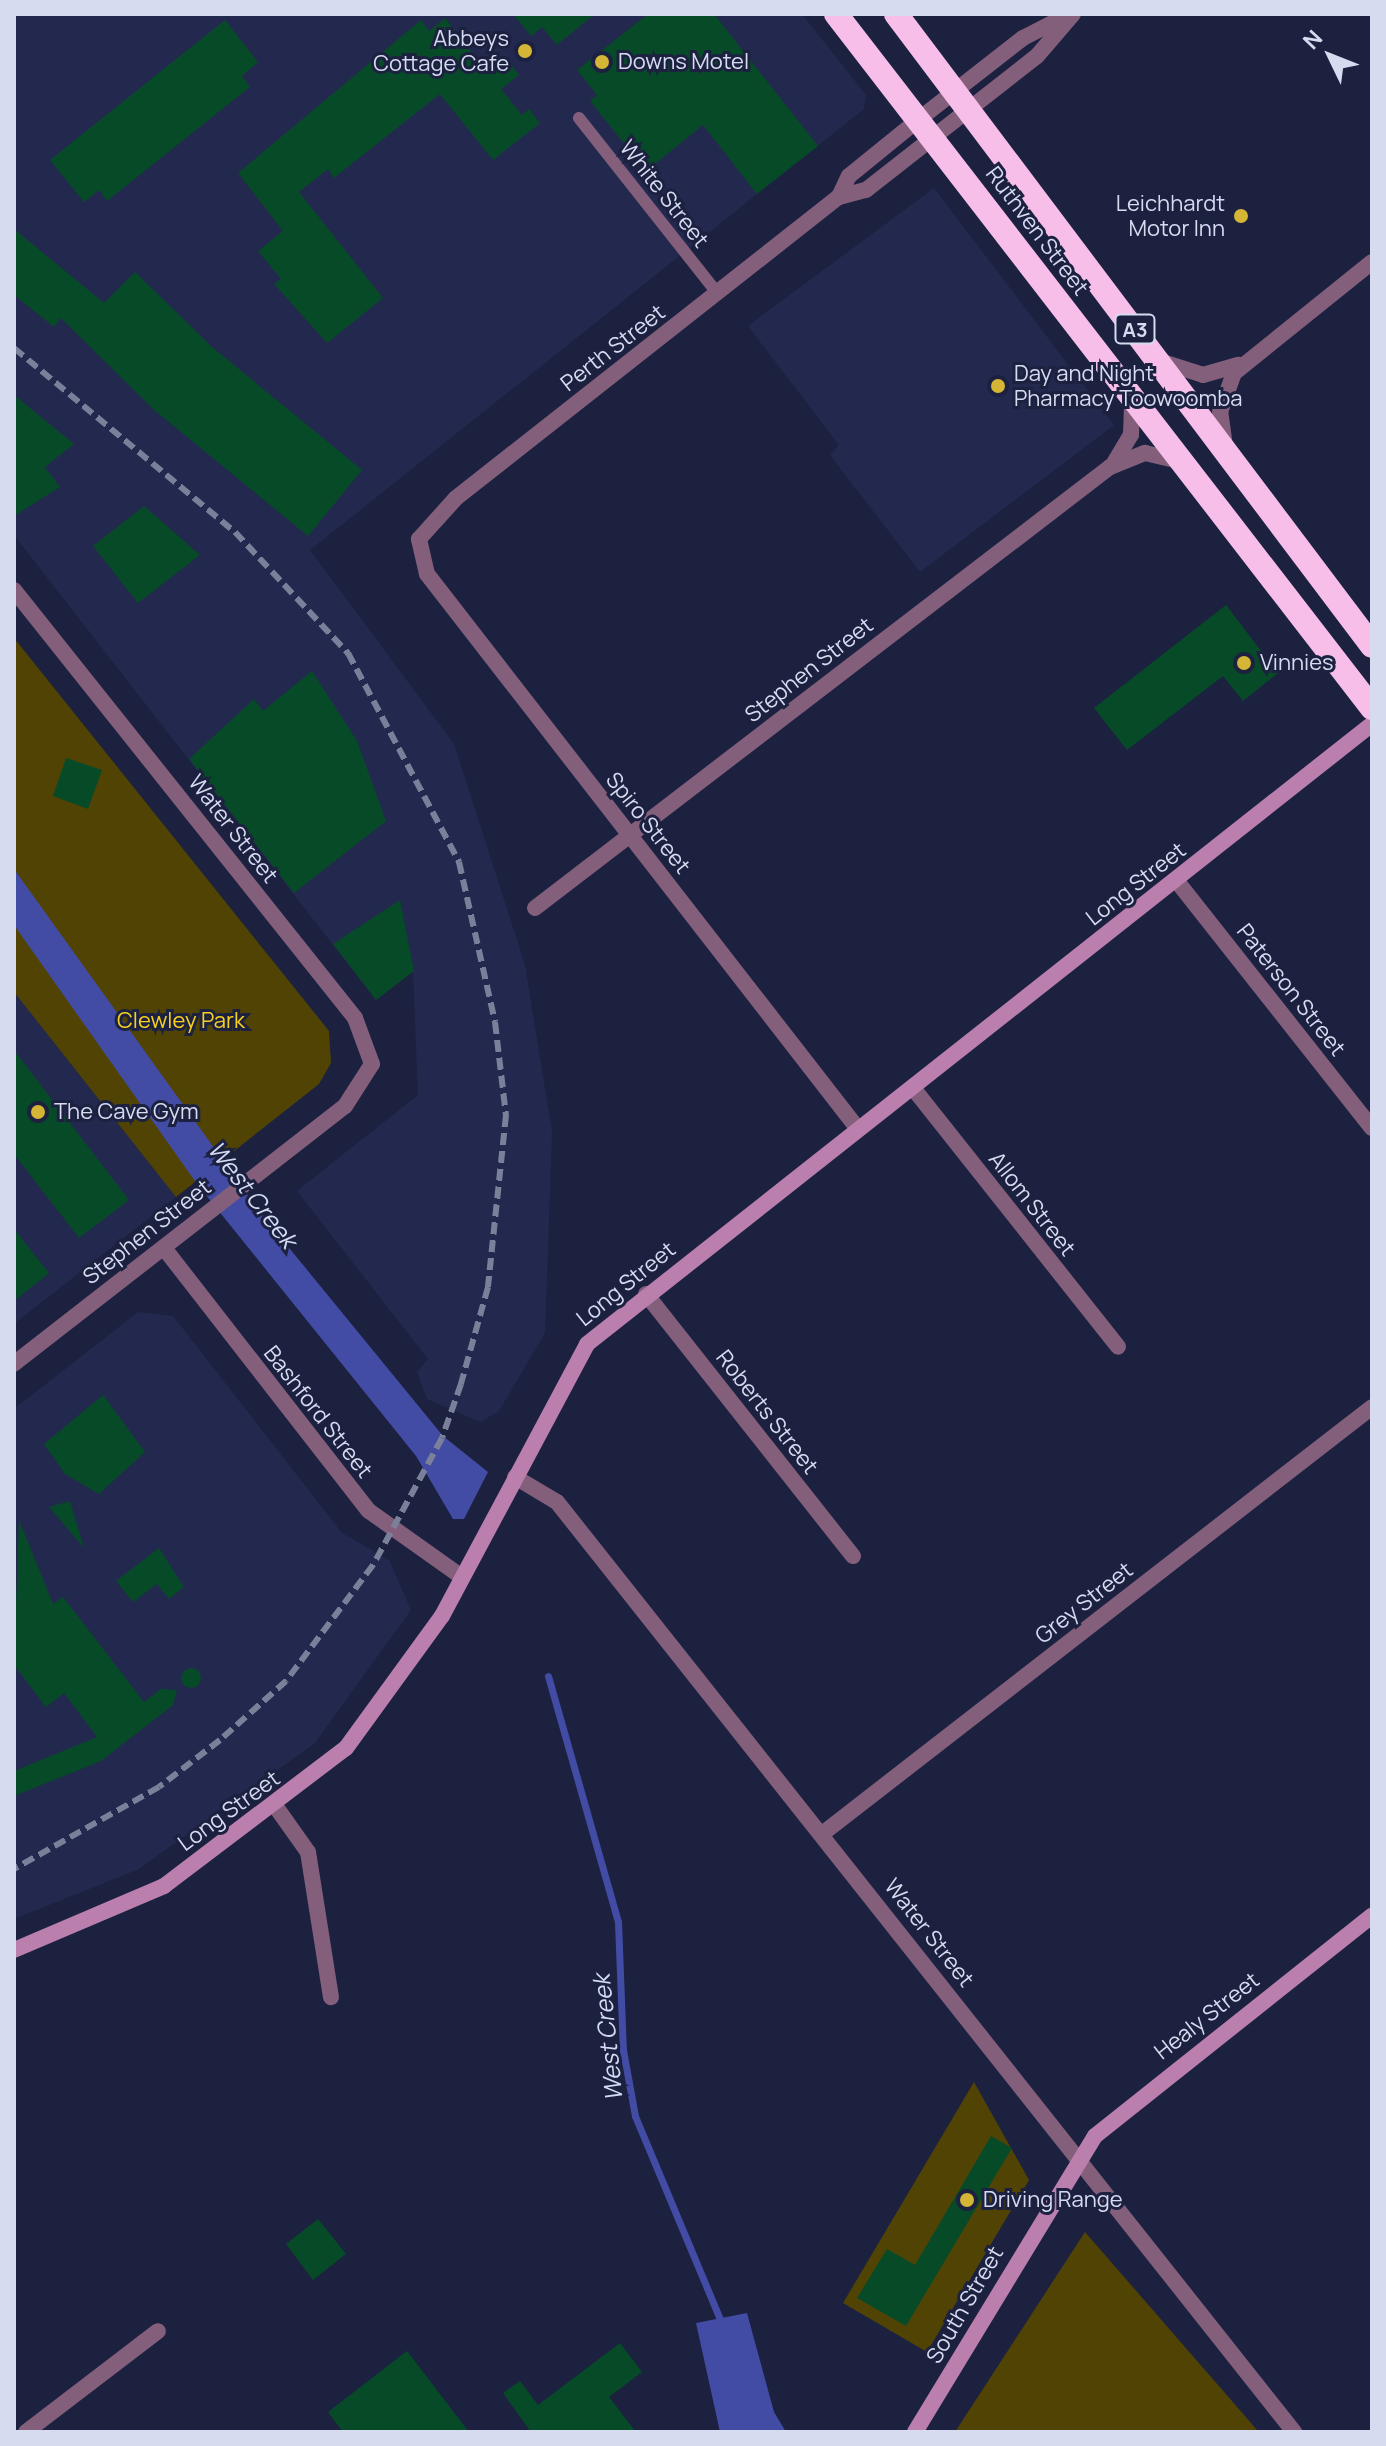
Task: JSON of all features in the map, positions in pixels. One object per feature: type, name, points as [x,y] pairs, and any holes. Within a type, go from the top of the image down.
[{"type":"highway","name":"Ruthven Street","points":[[836,14],[1372,708]]},
{"type":"highway","name":"Ruthven Street","points":[[896,14],[1372,646]]},
{"type":"street","name":"Perth Street","points":[[839,197],[849,176],[926,129],[963,99],[1023,38],[1071,14]]},
{"type":"street","name":"Perth Street","points":[[419,539],[456,498],[839,197],[866,190],[926,129],[963,99],[1037,56],[1071,14]]},
{"type":"street","points":[[1155,356],[1203,375],[1244,362],[1372,262]]},
{"type":"street","points":[[1227,451],[1222,398],[1244,362]]},
{"type":"street","name":"Stephen Street","points":[[1110,467],[1131,435],[1132,398]]},
{"type":"street","name":"Stephen Street","points":[[535,908],[1110,467],[1145,453],[1183,463]]},
{"type":"street","name":"Spiro Street","points":[[419,539],[427,574],[858,1129]]},
{"type":"street","name":"Water Street","points":[[14,590],[355,1018],[372,1064],[345,1106]]},
{"type":"street","name":"Long Street","points":[[14,1950],[164,1886],[276,1807],[364,1725],[462,1577],[587,1344],[646,1294],[913,1088],[1372,724]]},
{"type":"street","name":"Paterson Street","points":[[1176,880],[1372,1128]]},
{"type":"street","name":"Allom Street","points":[[913,1088],[1118,1347]]},
{"type":"street","name":"Stephen Street","points":[[14,1364],[345,1106]]},
{"type":"street","name":"Bashford Street","points":[[164,1248],[369,1511],[462,1577]]},
{"type":"street","name":"Roberts Street","points":[[646,1294],[853,1556]]},
{"type":"street","name":"Grey Street","points":[[822,1834],[1372,1407]]},
{"type":"street","name":"Water Street","points":[[515,1477],[557,1502],[1294,2432]]},
{"type":"street","points":[[276,1807],[308,1852],[331,1997]]},
{"type":"street","name":"Healy Street","points":[[1078,2159],[1122,2110],[1372,1916]]},
{"type":"street","name":"South Street","points":[[915,2432],[1078,2159]]},
{"type":"street","points":[[26,2432],[158,2331]]},
{"type":"lane","name":"White Street","points":[[579,118],[718,294]]},
{"type":"shaded area","points":[[14,14],[802,14],[866,95],[864,109],[310,550],[454,744],[525,965],[552,1132],[545,1333],[499,1411],[480,1422],[427,1399],[417,1372],[428,1359],[297,1191],[418,1095],[413,972],[376,1000],[14,535]]},
{"type":"shaded area","points":[[934,188],[1114,425],[920,572],[830,455],[839,445],[748,326]]},
{"type":"shaded area","points":[[14,869],[263,1216],[443,1436],[488,1472],[464,1519],[453,1519],[416,1456],[197,1184],[14,925]]},
{"type":"shaded area","points":[[14,992],[176,1197],[15,1323],[14,1321]]},
{"type":"shaded area","points":[[138,1312],[173,1316],[342,1533],[389,1560],[411,1610],[314,1744],[137,1870],[14,1919],[14,1409]]},
{"type":"shaded area","points":[[747,2313],[774,2412],[786,2432],[720,2432],[696,2323]]},
{"type":"green space","name":"Clewley Park","points":[[14,638],[329,1031],[331,1063],[319,1084],[176,1197],[14,992]]},
{"type":"green space","points":[[974,2082],[1029,2180],[927,2352],[843,2303]]},
{"type":"green space","points":[[1085,2232],[1258,2431],[1258,2432],[955,2432]]},
{"type":"building","points":[[513,14],[595,14],[557,45],[542,27],[531,36]]},
{"type":"building","points":[[648,14],[714,14],[818,146],[757,194],[703,125],[646,171],[590,101],[597,95],[577,70]]},
{"type":"building","points":[[445,18],[486,71],[504,56],[519,75],[501,89],[522,115],[529,109],[540,123],[493,160],[440,94],[334,178],[328,169],[299,192],[383,298],[327,343],[274,284],[281,279],[258,251],[283,231],[238,173],[421,20],[429,31]]},
{"type":"building","points":[[225,20],[258,62],[242,76],[250,87],[107,201],[99,190],[84,202],[50,160]]},
{"type":"building","points":[[14,229],[104,303],[135,272],[212,347],[362,470],[308,536],[153,409],[61,318],[54,327],[14,295]]},
{"type":"building","points":[[14,395],[74,444],[45,467],[60,487],[14,516]]},
{"type":"building","points":[[144,506],[200,555],[138,603],[93,546]]},
{"type":"building","points":[[1226,605],[1278,673],[1243,701],[1223,676],[1127,750],[1094,708]]},
{"type":"building","points":[[312,671],[357,741],[386,821],[294,893],[189,759],[254,699],[263,711]]},
{"type":"building","points":[[66,758],[102,770],[88,809],[53,796]]},
{"type":"building","points":[[400,900],[414,971],[376,1000],[333,944]]},
{"type":"building","name":"The Cave Gym","points":[[14,1050],[129,1200],[79,1238],[14,1154]]},
{"type":"building","points":[[14,1229],[49,1273],[14,1301]]},
{"type":"building","points":[[103,1395],[145,1452],[99,1494],[65,1474],[44,1444]]},
{"type":"building","points":[[70,1501],[84,1548],[49,1507]]},
{"type":"building","points":[[19,1520],[53,1604],[63,1597],[144,1702],[161,1689],[177,1690],[173,1705],[101,1761],[14,1796],[14,1771],[97,1737],[64,1693],[46,1707],[14,1665]]},
{"type":"building","points":[[159,1548],[184,1587],[169,1599],[157,1584],[133,1602],[116,1581]]},
{"type":"building","points":[[187,1668],[195,1668],[201,1678],[195,1688],[187,1688],[181,1682],[181,1674]]},
{"type":"building","points":[[991,2136],[1012,2148],[906,2326],[857,2298],[887,2249],[915,2265]]},
{"type":"building","points":[[318,2219],[346,2254],[313,2280],[286,2244]]},
{"type":"building","points":[[620,2343],[642,2372],[609,2397],[636,2432],[531,2432],[503,2393],[520,2381],[538,2405]]},
{"type":"building","points":[[407,2351],[469,2432],[343,2432],[328,2412]]},
{"type":"waterway","name":"West Creek","points":[[548,1676],[618,1922],[623,2050],[635,2116],[723,2326]]},
{"type":"railway","points":[[14,348],[235,532],[348,653],[459,862],[495,1022],[506,1115],[488,1287],[461,1384],[442,1438],[373,1565],[286,1681],[220,1740],[159,1787],[14,1869]]},
{"type":"place","name":"Abbeys Cottage Cafe","points":[[525,51]]},
{"type":"place","name":"Downs Motel","points":[[602,62]]},
{"type":"place","name":"Leichhardt Motor Inn","points":[[1241,216]]},
{"type":"place","name":"Day and Night Pharmacy Toowoomba","points":[[998,386]]},
{"type":"place","name":"Vinnies","points":[[1244,663]]},
{"type":"place","name":"The Cave Gym","points":[[38,1112]]},
{"type":"place","name":"Driving Range","points":[[967,2200]]}]
